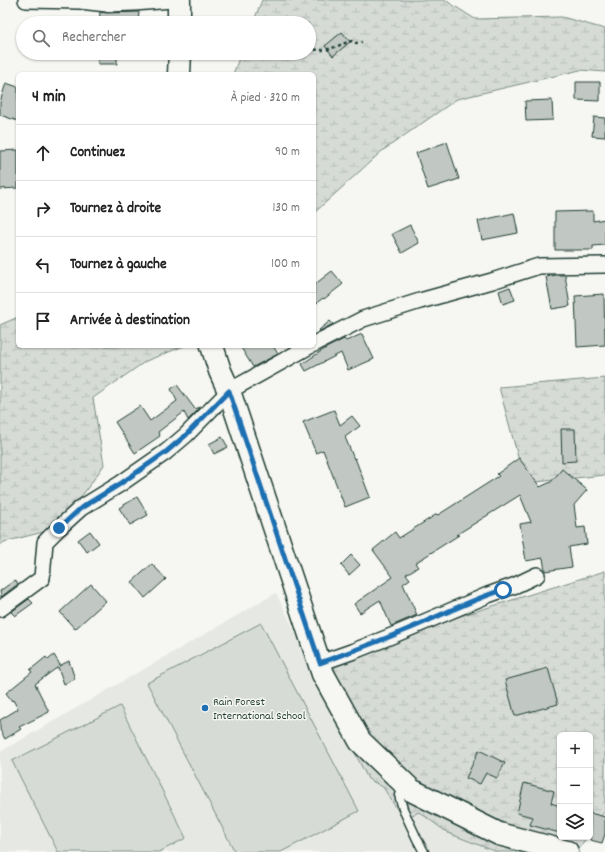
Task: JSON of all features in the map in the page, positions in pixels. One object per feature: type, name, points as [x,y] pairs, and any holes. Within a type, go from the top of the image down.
[{"type":"street","points":[[26,0],[64,0],[114,4],[172,0]]},
{"type":"street","points":[[179,0],[179,16]]},
{"type":"street","points":[[179,72],[180,60]]},
{"type":"street","points":[[316,343],[363,319],[539,266],[605,265]]},
{"type":"street","points":[[213,348],[323,674],[360,741],[411,790],[499,834],[567,852]]},
{"type":"street","points":[[0,609],[42,578],[45,542],[81,508],[120,484],[166,452],[186,435],[229,391],[306,348]]},
{"type":"street","points":[[320,663],[389,637],[537,575]]},
{"type":"lane","points":[[404,784],[399,796],[403,809],[424,852]]},
{"type":"path","points":[[316,50],[332,49],[352,41],[356,43],[362,42]]},
{"type":"shaded area","name":"Rain Forest International School","points":[[276,593],[368,779],[383,787],[403,819],[419,812],[448,833],[497,852],[0,852],[0,752]]},
{"type":"green space","points":[[262,0],[445,0],[475,19],[562,17],[605,29],[605,72],[580,70],[457,99],[382,151],[316,211],[316,72],[234,72],[238,60],[316,60],[316,16],[256,16]]},
{"type":"green space","points":[[16,318],[16,348],[179,348],[146,361],[93,398],[104,465],[59,528],[4,542],[0,545],[0,325]]},
{"type":"green space","points":[[605,378],[605,475],[525,483],[499,387]]},
{"type":"green space","points":[[605,571],[605,811],[593,828],[593,732],[557,732],[557,840],[585,840],[576,852],[497,852],[448,833],[419,812],[403,819],[383,787],[368,779],[310,663]]},
{"type":"green space","points":[[261,623],[359,811],[281,852],[235,852],[147,683]]},
{"type":"green space","points":[[120,706],[186,838],[159,852],[58,852],[12,761]]},
{"type":"building","points":[[100,12],[139,12],[139,16],[100,16]]},
{"type":"building","points":[[342,32],[350,42],[333,56],[325,46]]},
{"type":"building","points":[[98,60],[117,60],[117,64],[98,64]]},
{"type":"building","points":[[576,82],[600,82],[600,101],[576,100]]},
{"type":"building","points":[[6,83],[16,86],[16,120],[0,115],[0,102]]},
{"type":"building","points":[[552,100],[553,120],[526,121],[525,101]]},
{"type":"building","points":[[594,117],[605,118],[605,137],[592,136]]},
{"type":"building","points":[[447,142],[459,179],[428,189],[416,153]]},
{"type":"building","points":[[16,150],[16,188],[0,189],[0,151]]},
{"type":"building","points":[[593,211],[593,221],[605,219],[605,245],[593,246],[593,250],[555,250],[555,212]]},
{"type":"building","points":[[514,213],[518,233],[482,240],[478,221]]},
{"type":"building","points":[[410,225],[419,243],[402,253],[392,234]]},
{"type":"building","points":[[332,271],[343,284],[316,303],[316,283]]},
{"type":"building","points":[[565,275],[570,306],[552,309],[546,277]]},
{"type":"building","points":[[510,287],[515,300],[503,304],[499,291]]},
{"type":"building","points":[[604,294],[605,345],[577,347],[575,296]]},
{"type":"building","points":[[330,321],[333,324],[320,331],[319,330]]},
{"type":"building","points":[[362,334],[374,359],[348,370],[341,353],[306,371],[302,364],[326,348],[344,339],[346,341]]},
{"type":"building","points":[[241,348],[274,348],[278,354],[253,367]]},
{"type":"building","points":[[177,385],[195,409],[202,406],[188,420],[184,412],[158,432],[160,436],[135,453],[115,422],[140,406],[150,421],[177,401],[171,389]]},
{"type":"building","points":[[334,410],[340,425],[352,416],[360,426],[345,437],[370,497],[345,507],[323,450],[316,453],[303,422]]},
{"type":"building","points":[[561,429],[575,429],[576,461],[562,462]]},
{"type":"building","points":[[222,437],[228,447],[214,454],[209,444]]},
{"type":"building","points":[[519,458],[540,487],[551,482],[562,469],[587,490],[574,505],[577,528],[585,527],[587,544],[569,547],[572,567],[545,571],[543,558],[526,561],[520,524],[531,522],[520,495],[456,535],[459,535],[415,563],[418,567],[406,574],[410,579],[403,584],[417,615],[391,626],[380,600],[360,613],[354,604],[393,577],[373,550],[395,532],[399,538],[437,514],[438,515],[499,476],[497,474]]},
{"type":"building","points":[[137,497],[148,515],[130,525],[119,508]]},
{"type":"building","points":[[90,531],[99,543],[87,552],[78,540]]},
{"type":"building","points":[[351,555],[360,565],[349,575],[341,565]]},
{"type":"building","points":[[152,564],[166,579],[145,598],[132,582]]},
{"type":"building","points":[[15,580],[18,584],[1,597],[0,591]]},
{"type":"building","points":[[91,584],[106,601],[75,629],[60,612]]},
{"type":"building","points":[[29,599],[33,603],[15,616],[11,612]]},
{"type":"building","points":[[54,655],[60,665],[59,666],[69,661],[75,679],[64,684],[58,667],[35,684],[49,712],[19,727],[21,729],[5,739],[0,730],[0,720],[18,709],[13,700],[12,701],[6,693],[32,672],[30,670],[46,657],[48,660]]},
{"type":"building","points":[[548,668],[558,704],[515,716],[505,680]]},
{"type":"building","points":[[479,750],[505,763],[497,778],[486,773],[480,784],[466,778]]},
{"type":"building","points":[[524,783],[554,791],[551,803],[557,805],[557,832],[530,825],[533,817],[517,813]]},
{"type":"building","points":[[593,814],[605,817],[605,834],[602,843],[590,840],[593,840]]},
{"type":"place","name":"Rain Forest International School","points":[[205,708]]},
{"type":"route","points":[[59,528],[81,508],[120,484],[166,452],[205,417],[229,391],[320,663],[354,651],[503,590]]}]
